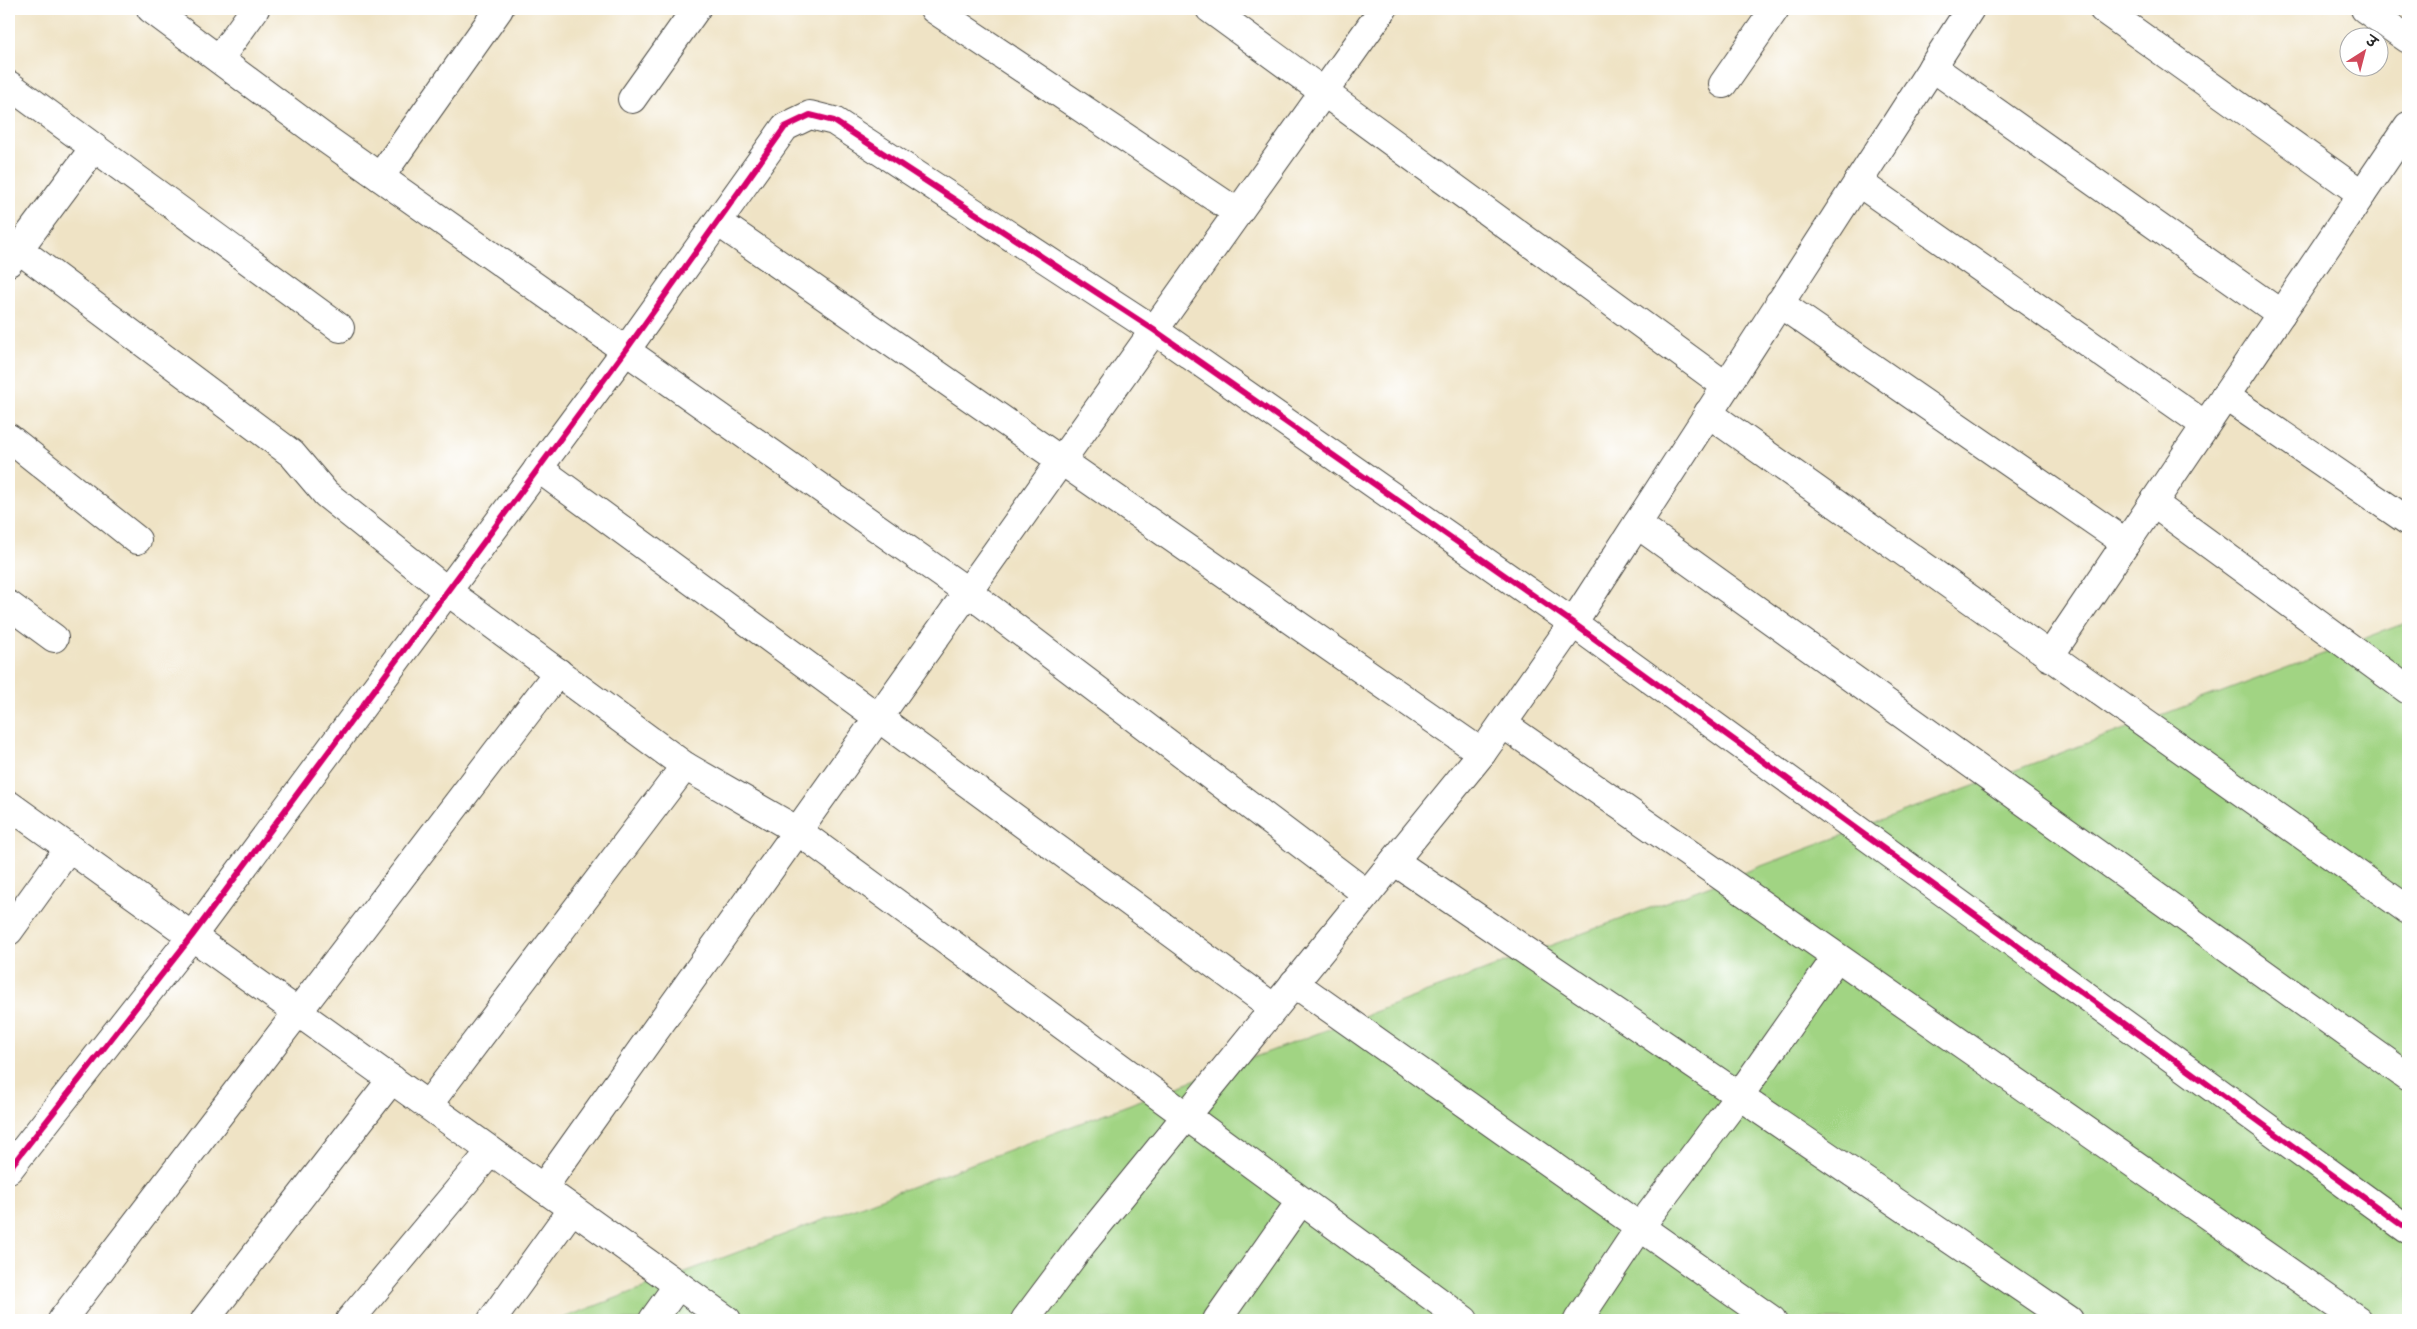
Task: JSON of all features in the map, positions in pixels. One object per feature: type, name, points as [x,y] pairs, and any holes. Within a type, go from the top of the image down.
[{"type":"street","points":[[151,9],[380,177],[968,592],[1367,894]]},
{"type":"street","points":[[219,59],[255,9]]},
{"type":"street","points":[[380,177],[498,9]]},
{"type":"street","points":[[632,99],[696,9]]},
{"type":"street","points":[[934,9],[1238,213]]},
{"type":"street","points":[[1210,9],[1726,386]]},
{"type":"street","points":[[1724,84],[1775,9]]},
{"type":"street","points":[[1024,1320],[1082,1244],[1482,753],[1503,724],[1573,623],[1970,9]]},
{"type":"street","points":[[2103,9],[2362,194]]},
{"type":"street","points":[[2365,9],[2408,39]]},
{"type":"street","points":[[543,1188],[1154,330],[1326,92],[1377,11]]},
{"type":"street","points":[[1932,67],[2281,314]]},
{"type":"street","points":[[9,85],[340,328]]},
{"type":"street","points":[[9,1169],[192,936],[626,350],[785,127],[810,116],[834,121],[1154,330],[1573,623],[2407,1229]]},
{"type":"street","points":[[2049,657],[2408,126]]},
{"type":"street","points":[[94,148],[12,251],[292,454],[326,494],[447,591],[685,766],[798,831],[1185,1118],[1464,1320]]},
{"type":"street","points":[[1858,182],[2205,425]]},
{"type":"street","points":[[718,222],[1482,753]]},
{"type":"street","points":[[1779,303],[2126,543]]},
{"type":"street","points":[[2225,396],[2408,521]]},
{"type":"street","points":[[1708,414],[2408,910]]},
{"type":"street","points":[[9,438],[137,540]]},
{"type":"street","points":[[538,468],[1274,1008]]},
{"type":"street","points":[[2153,503],[2408,690]]},
{"type":"street","points":[[1637,524],[2408,1077]]},
{"type":"street","points":[[9,605],[54,638]]},
{"type":"street","points":[[62,1320],[558,672]]},
{"type":"street","points":[[1503,724],[1836,958],[2358,1320]]},
{"type":"street","points":[[428,1105],[685,766]]},
{"type":"street","points":[[9,805],[727,1320]]},
{"type":"street","points":[[9,931],[69,848]]},
{"type":"street","points":[[1394,861],[2069,1320]]},
{"type":"street","points":[[1578,1320],[1640,1227],[1739,1096],[1836,958]]},
{"type":"street","points":[[1294,983],[1772,1320]]},
{"type":"street","points":[[205,1320],[392,1080]]},
{"type":"street","points":[[350,1320],[491,1151]]},
{"type":"street","points":[[1217,1320],[1300,1202]]},
{"type":"street","points":[[492,1320],[572,1209]]},
{"type":"street","points":[[653,1320],[678,1285]]},
{"type":"green space","points":[[2408,622],[2408,1320],[558,1320]]},
{"type":"cycle path","points":[[9,1169],[192,936],[626,350],[785,127],[810,115],[834,121],[1154,330],[1573,623],[2407,1229]]}]
